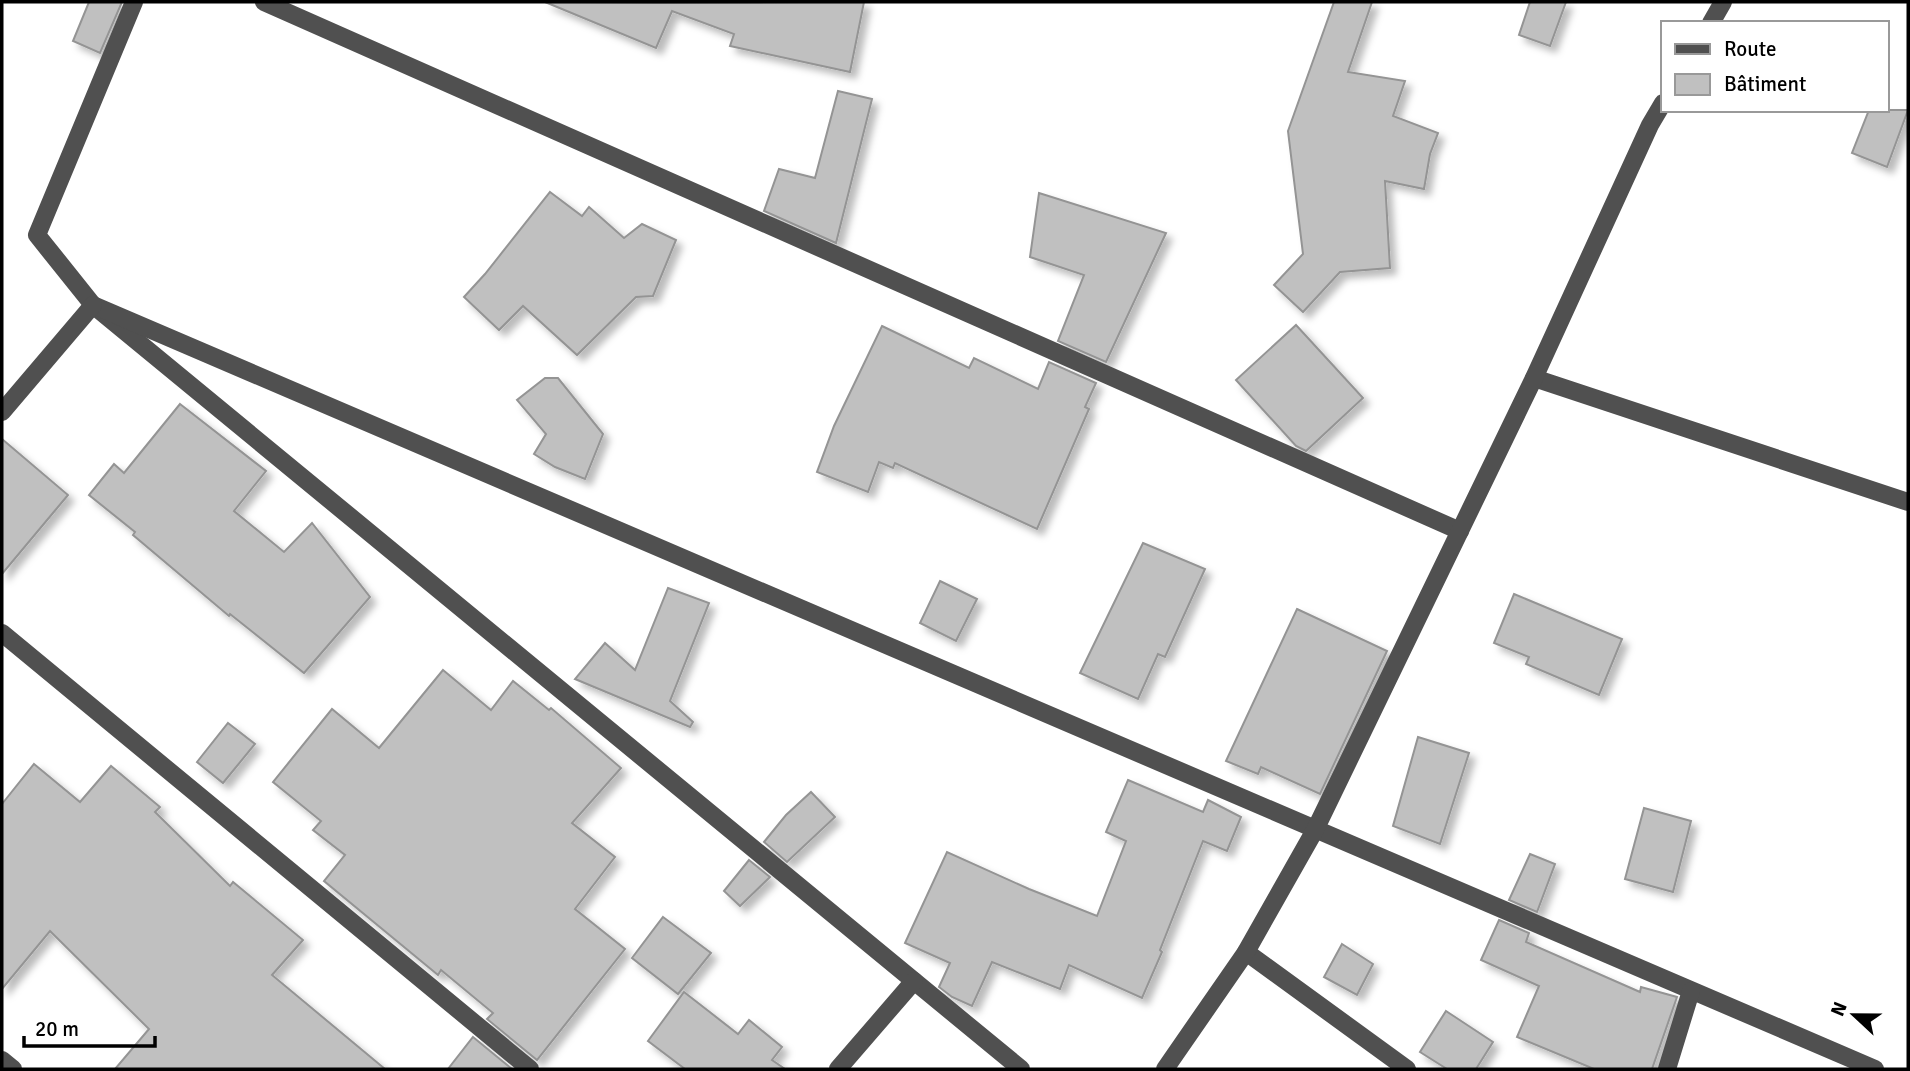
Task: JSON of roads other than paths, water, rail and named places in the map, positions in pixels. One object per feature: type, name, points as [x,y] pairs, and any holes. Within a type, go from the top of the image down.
[{"type":"street","points":[[134,2],[37,235],[93,305],[1021,1069]]},
{"type":"street","points":[[264,2],[1460,531]]},
{"type":"street","points":[[1712,21],[1724,2]]},
{"type":"street","points":[[1165,1069],[1246,951],[1315,831],[1534,378],[1661,106]]},
{"type":"street","points":[[2,412],[93,305]]},
{"type":"street","points":[[93,305],[1875,1069]]},
{"type":"street","points":[[1534,378],[1908,502]]},
{"type":"street","points":[[2,633],[530,1069]]},
{"type":"street","points":[[1246,951],[1407,1069]]},
{"type":"street","points":[[838,1069],[914,981]]},
{"type":"street","points":[[1667,1069],[1691,991]]},
{"type":"street","points":[[2,1060],[13,1069]]}]
